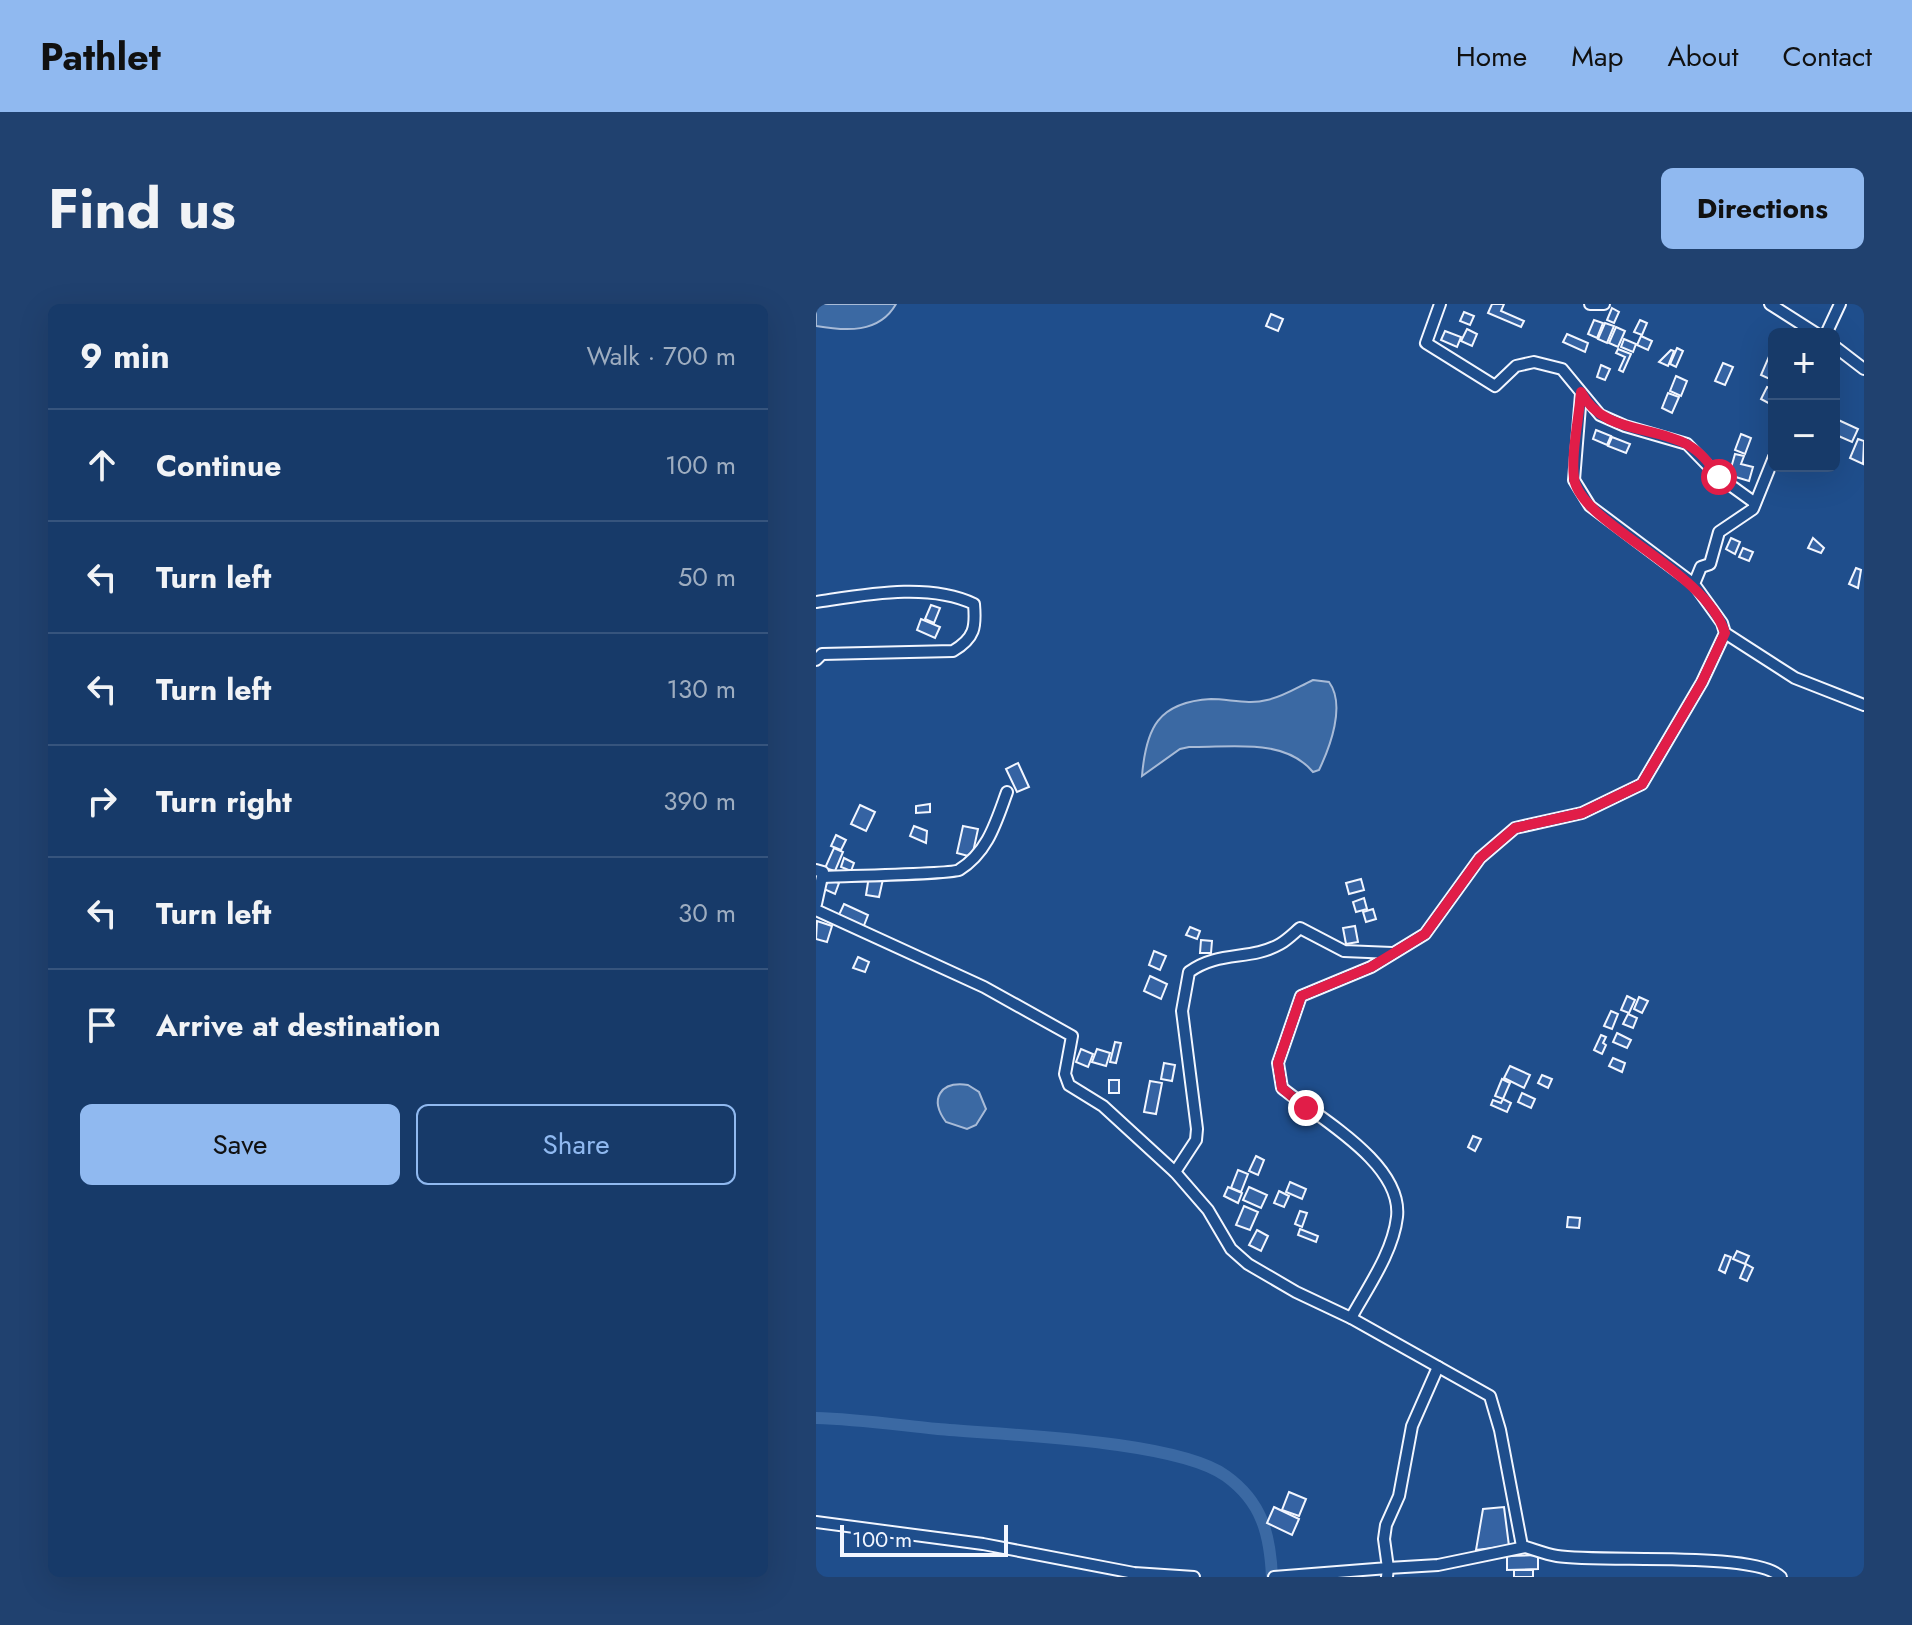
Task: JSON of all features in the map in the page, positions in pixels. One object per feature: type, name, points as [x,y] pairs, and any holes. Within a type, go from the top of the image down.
[{"type":"street","points":[[1440,304],[1426,343],[1495,386],[1516,366],[1534,362],[1562,369],[1600,415],[1625,426],[1687,444],[1719,477],[1755,503]]},
{"type":"street","points":[[1590,304],[1604,304]]},
{"type":"street","points":[[1770,304],[1808,328]]},
{"type":"street","points":[[1829,328],[1840,304]]},
{"type":"street","points":[[1840,351],[1864,369]]},
{"type":"street","points":[[1581,392],[1574,480],[1590,506],[1694,584],[1722,623],[1725,633],[1795,678],[1864,705]]},
{"type":"street","points":[[1694,584],[1701,567],[1710,564],[1719,532],[1753,509],[1768,472]]},
{"type":"street","points":[[816,602],[888,595],[959,597],[974,604],[976,627],[968,642],[953,651],[836,653],[822,654],[816,660]]},
{"type":"street","points":[[1351,1318],[1388,1247],[1398,1215],[1389,1185],[1377,1164],[1282,1088],[1278,1063],[1301,996],[1371,967],[1425,934],[1480,858],[1515,828],[1582,813],[1642,784],[1702,682],[1725,633]]},
{"type":"street","points":[[816,904],[819,873],[956,872],[979,853],[992,833],[1007,792]]},
{"type":"street","points":[[816,910],[984,987],[1072,1036],[1065,1074],[1069,1085],[1103,1106],[1175,1172],[1208,1210],[1231,1249],[1248,1264],[1490,1396],[1500,1430],[1522,1546],[1525,1547]]},
{"type":"street","points":[[1175,1172],[1196,1140],[1197,1129],[1182,1011],[1189,972],[1207,959],[1254,954],[1281,944],[1300,928],[1344,951],[1395,953]]},
{"type":"street","points":[[1388,1573],[1384,1539],[1386,1525],[1399,1496],[1412,1426],[1438,1367]]},
{"type":"street","points":[[816,1522],[983,1544],[1134,1573],[1194,1577]]},
{"type":"street","points":[[1280,1576],[1388,1573],[1525,1547],[1555,1556],[1591,1559],[1652,1558],[1726,1563],[1775,1571],[1781,1577]]},
{"type":"water","points":[[816,304],[896,304],[889,314],[871,325],[838,329],[816,326]]},
{"type":"water","points":[[1313,680],[1329,682],[1336,702],[1328,750],[1319,770],[1313,772],[1287,753],[1272,749],[1189,747],[1180,749],[1142,776],[1152,731],[1167,712],[1193,701],[1246,702],[1279,697]]},
{"type":"water","points":[[968,1085],[979,1092],[986,1109],[976,1125],[967,1129],[946,1122],[938,1099],[940,1093],[950,1086]]},
{"type":"building","points":[[1492,304],[1504,304],[1501,311],[1524,321],[1521,327],[1488,313]]},
{"type":"building","points":[[1612,308],[1619,312],[1614,323],[1607,320]]},
{"type":"building","points":[[1464,312],[1474,316],[1470,325],[1460,321]]},
{"type":"building","points":[[1271,314],[1283,319],[1278,331],[1266,326]]},
{"type":"building","points":[[1594,320],[1603,323],[1597,338],[1588,334]]},
{"type":"building","points":[[1640,320],[1647,323],[1642,335],[1634,332]]},
{"type":"building","points":[[1605,323],[1614,326],[1607,343],[1598,339]]},
{"type":"building","points":[[1616,327],[1625,331],[1618,347],[1609,343]]},
{"type":"building","points":[[1467,329],[1477,334],[1472,346],[1461,341]]},
{"type":"building","points":[[1445,331],[1461,337],[1457,347],[1441,340]]},
{"type":"building","points":[[1567,334],[1588,343],[1585,352],[1563,342]]},
{"type":"building","points":[[1641,336],[1652,341],[1648,350],[1637,345]]},
{"type":"building","points":[[1624,339],[1636,344],[1633,352],[1621,347]]},
{"type":"building","points":[[1677,348],[1683,351],[1676,367],[1670,364]]},
{"type":"building","points":[[1618,349],[1631,354],[1623,372],[1619,370],[1625,357],[1616,353]]},
{"type":"building","points":[[1671,350],[1674,351],[1668,366],[1659,362]]},
{"type":"building","points":[[1768,359],[1768,378],[1761,375]]},
{"type":"building","points":[[1723,363],[1733,367],[1725,385],[1715,381]]},
{"type":"building","points":[[1601,365],[1610,369],[1605,380],[1597,377]]},
{"type":"building","points":[[1676,376],[1687,381],[1681,396],[1670,391]]},
{"type":"building","points":[[1767,387],[1768,387],[1768,403],[1761,399]]},
{"type":"building","points":[[1668,393],[1679,397],[1672,413],[1662,408]]},
{"type":"building","points":[[1840,421],[1858,429],[1852,442],[1840,437]]},
{"type":"building","points":[[1596,430],[1611,436],[1607,445],[1593,439]]},
{"type":"building","points":[[1741,434],[1751,438],[1745,454],[1735,450]]},
{"type":"building","points":[[1612,437],[1630,444],[1626,453],[1608,446]]},
{"type":"building","points":[[1858,439],[1864,441],[1863,464],[1850,458]]},
{"type":"building","points":[[1735,454],[1744,456],[1741,464],[1753,467],[1749,481],[1729,475]]},
{"type":"building","points":[[1731,538],[1740,542],[1735,554],[1726,549]]},
{"type":"building","points":[[1813,538],[1824,548],[1821,553],[1808,548]]},
{"type":"building","points":[[1743,548],[1753,552],[1749,561],[1739,557]]},
{"type":"building","points":[[1856,568],[1861,570],[1858,588],[1849,584]]},
{"type":"building","points":[[931,605],[940,608],[934,623],[925,619]]},
{"type":"building","points":[[921,619],[940,627],[935,638],[917,630]]},
{"type":"building","points":[[1018,763],[1029,787],[1017,792],[1006,769]]},
{"type":"building","points":[[930,804],[930,812],[916,813],[916,806]]},
{"type":"building","points":[[860,805],[875,812],[866,831],[851,824]]},
{"type":"building","points":[[914,826],[927,831],[926,843],[910,836]]},
{"type":"building","points":[[963,826],[978,829],[972,857],[957,853]]},
{"type":"building","points":[[836,835],[846,840],[841,850],[831,846]]},
{"type":"building","points":[[834,848],[843,852],[835,871],[825,868]]},
{"type":"building","points":[[844,858],[854,863],[851,871],[841,867]]},
{"type":"building","points":[[869,876],[883,879],[879,897],[866,895]]},
{"type":"building","points":[[829,879],[839,883],[835,894],[824,889]]},
{"type":"building","points":[[1361,879],[1364,890],[1349,894],[1346,883]]},
{"type":"building","points":[[1364,898],[1367,909],[1356,912],[1353,902]]},
{"type":"building","points":[[844,904],[868,915],[863,928],[838,917]]},
{"type":"building","points":[[1373,909],[1376,919],[1366,922],[1363,912]]},
{"type":"building","points":[[817,921],[832,926],[827,942],[816,939]]},
{"type":"building","points":[[1355,926],[1358,942],[1346,944],[1343,928]]},
{"type":"building","points":[[1190,927],[1200,931],[1197,939],[1186,935]]},
{"type":"building","points":[[1201,940],[1212,941],[1211,953],[1200,953]]},
{"type":"building","points":[[1154,951],[1166,956],[1160,970],[1149,965]]},
{"type":"building","points":[[858,957],[869,962],[865,972],[853,968]]},
{"type":"building","points":[[1150,976],[1167,984],[1161,999],[1144,991]]},
{"type":"building","points":[[1627,996],[1635,1000],[1629,1013],[1621,1010]]},
{"type":"building","points":[[1639,997],[1648,1001],[1642,1013],[1634,1009]]},
{"type":"building","points":[[1611,1011],[1618,1014],[1612,1029],[1604,1026]]},
{"type":"building","points":[[1628,1014],[1637,1018],[1633,1028],[1623,1024]]},
{"type":"building","points":[[1617,1033],[1631,1040],[1627,1048],[1613,1042]]},
{"type":"building","points":[[1601,1035],[1606,1037],[1602,1054],[1594,1050]]},
{"type":"building","points":[[1115,1042],[1121,1043],[1116,1063],[1110,1062]]},
{"type":"building","points":[[1081,1049],[1093,1054],[1088,1067],[1076,1062]]},
{"type":"building","points":[[1097,1049],[1110,1053],[1106,1066],[1092,1062]]},
{"type":"building","points":[[1613,1058],[1625,1063],[1622,1072],[1609,1066]]},
{"type":"building","points":[[1164,1063],[1175,1065],[1172,1081],[1161,1079]]},
{"type":"building","points":[[1510,1066],[1530,1075],[1524,1088],[1504,1078]]},
{"type":"building","points":[[1542,1075],[1552,1079],[1548,1088],[1538,1083]]},
{"type":"building","points":[[1502,1079],[1510,1083],[1503,1099],[1495,1096]]},
{"type":"building","points":[[1109,1080],[1119,1080],[1119,1093],[1109,1093]]},
{"type":"building","points":[[1150,1081],[1162,1083],[1156,1114],[1144,1112]]},
{"type":"building","points":[[1522,1093],[1535,1099],[1531,1108],[1518,1102]]},
{"type":"building","points":[[1503,1099],[1511,1103],[1507,1112],[1491,1105],[1493,1100],[1501,1103]]},
{"type":"building","points":[[1473,1136],[1481,1139],[1475,1151],[1468,1147]]},
{"type":"building","points":[[1256,1156],[1264,1160],[1258,1175],[1249,1171]]},
{"type":"building","points":[[1238,1170],[1248,1174],[1241,1192],[1231,1188]]},
{"type":"building","points":[[1290,1182],[1306,1189],[1302,1199],[1286,1192]]},
{"type":"building","points":[[1228,1187],[1242,1193],[1238,1203],[1224,1196]]},
{"type":"building","points":[[1249,1187],[1267,1195],[1261,1208],[1243,1200]]},
{"type":"building","points":[[1279,1191],[1289,1196],[1284,1207],[1274,1203]]},
{"type":"building","points":[[1244,1206],[1258,1212],[1250,1230],[1236,1225]]},
{"type":"building","points":[[1300,1211],[1307,1213],[1302,1227],[1295,1224]]},
{"type":"building","points":[[1568,1217],[1580,1218],[1579,1228],[1567,1227]]},
{"type":"building","points":[[1300,1229],[1318,1236],[1316,1242],[1298,1235]]},
{"type":"building","points":[[1257,1230],[1268,1236],[1261,1251],[1249,1245]]},
{"type":"building","points":[[1737,1251],[1749,1256],[1745,1264],[1733,1259]]},
{"type":"building","points":[[1725,1255],[1731,1257],[1725,1273],[1719,1270]]},
{"type":"building","points":[[1746,1264],[1753,1268],[1747,1281],[1740,1278]]},
{"type":"building","points":[[1289,1492],[1306,1499],[1299,1516],[1282,1510]]},
{"type":"building","points":[[1274,1507],[1299,1519],[1292,1535],[1267,1523]]},
{"type":"building","points":[[1504,1507],[1509,1546],[1476,1550],[1483,1509]]},
{"type":"building","points":[[1538,1555],[1538,1569],[1507,1570],[1507,1556]]},
{"type":"building","points":[[1514,1570],[1533,1570],[1533,1577],[1514,1577]]},
{"type":"waterway","points":[[816,1418],[1088,1441],[1170,1454],[1202,1464],[1226,1476],[1256,1508],[1266,1533],[1272,1577]]},
{"type":"route","points":[[1306,1108],[1282,1088],[1278,1063],[1301,996],[1371,967],[1425,934],[1480,858],[1515,828],[1582,813],[1620,798],[1642,784],[1702,682],[1725,633],[1722,623],[1694,584],[1590,506],[1574,480],[1581,392],[1600,415],[1625,426],[1687,444],[1708,462],[1719,477]]}]
